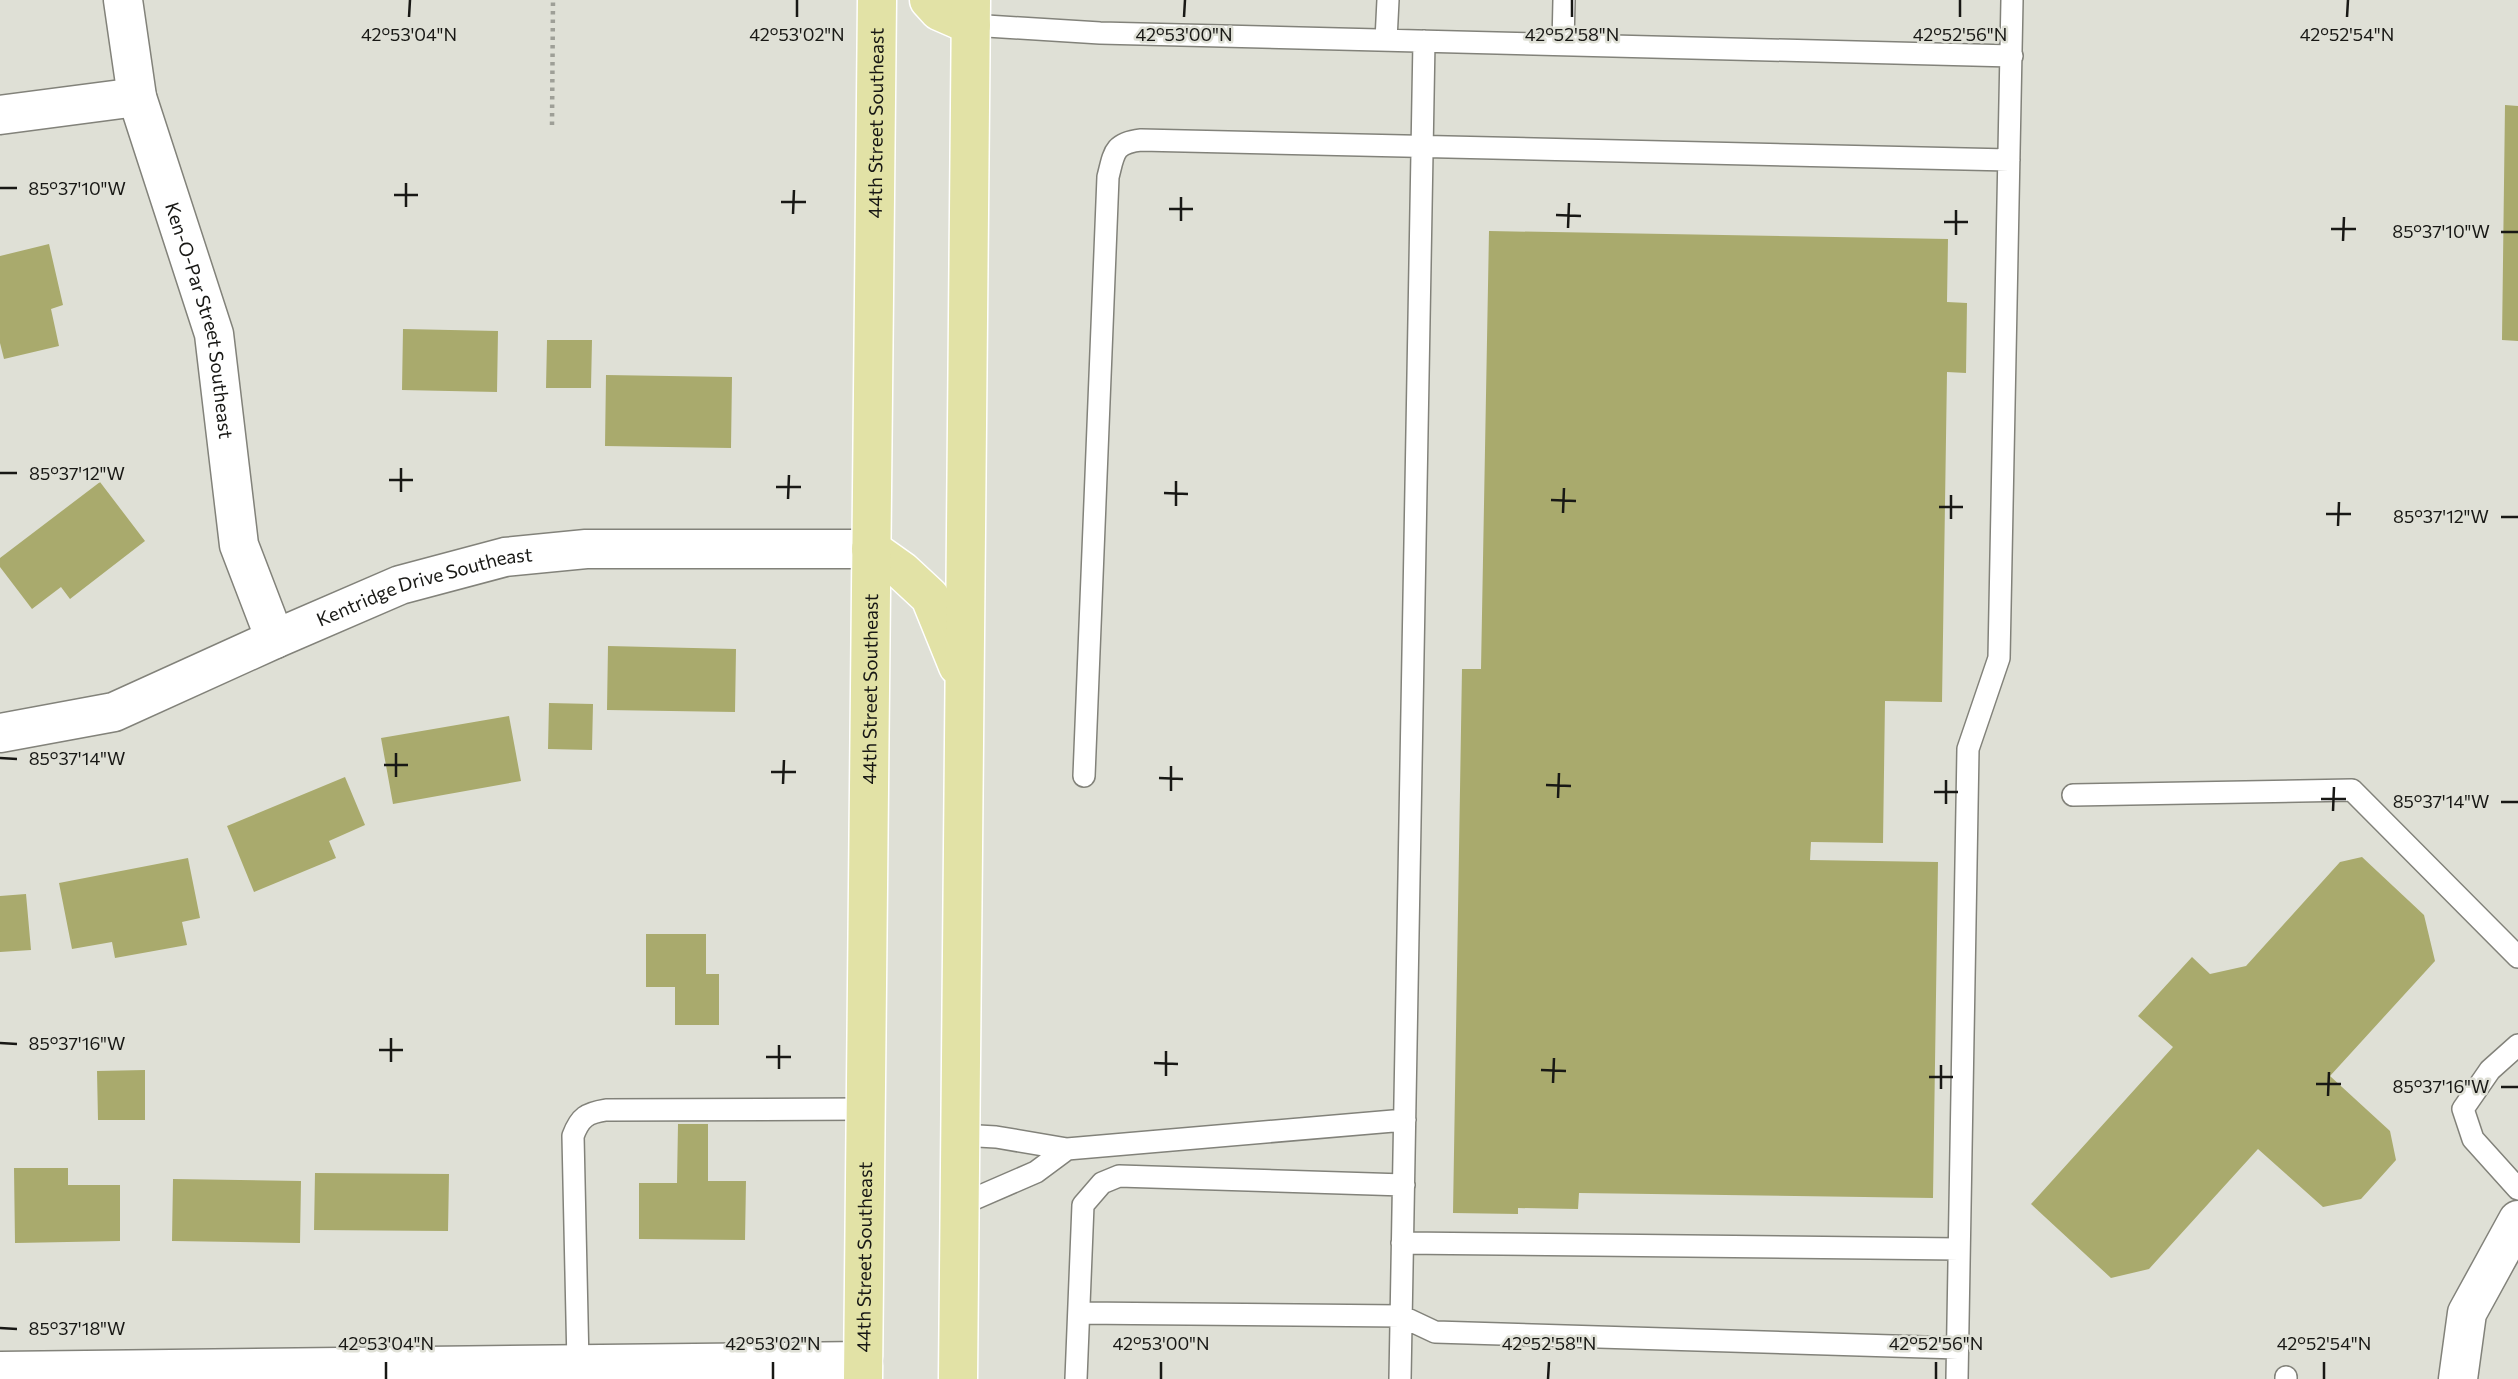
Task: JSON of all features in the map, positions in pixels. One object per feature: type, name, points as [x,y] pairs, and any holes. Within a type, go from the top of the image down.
[{"type":"main road","name":"44th Street Southeast","points":[[863,1370],[877,0]]},
{"type":"main road","points":[[929,0],[939,11],[971,12],[958,1379]]},
{"type":"main road","points":[[871,549],[902,571],[930,597],[965,681]]},
{"type":"street","name":"Ken-O-Par Street Southeast","points":[[123,0],[138,97],[214,334],[239,545],[275,639]]},
{"type":"street","points":[[0,115],[138,97]]},
{"type":"street","name":"Kentridge Drive Southeast","points":[[0,733],[114,712],[400,585],[505,557],[586,549],[871,549]]},
{"type":"street","points":[[2458,1379],[2468,1313],[2518,1220]]},
{"type":"street","points":[[0,1371],[202,1373],[578,1364],[863,1370]]},
{"type":"lane","points":[[1386,40],[1388,0]]},
{"type":"lane","points":[[1563,44],[1564,0]]},
{"type":"lane","points":[[1957,1379],[1968,749],[1999,658],[2012,0]]},
{"type":"lane","points":[[971,12],[1100,33],[2011,56]]},
{"type":"lane","points":[[1399,1379],[1424,41]]},
{"type":"lane","points":[[1084,776],[1108,177],[1115,151],[1125,141],[2009,160]]},
{"type":"lane","points":[[2073,795],[2352,790],[2518,957]]},
{"type":"lane","points":[[2518,1045],[2490,1070],[2463,1109],[2473,1139],[2518,1189]]},
{"type":"lane","points":[[578,1364],[573,1136],[579,1121],[588,1113],[606,1110],[865,1109]]},
{"type":"lane","points":[[960,1135],[996,1137],[1074,1149],[1405,1120]]},
{"type":"lane","points":[[1074,1149],[1102,1183]]},
{"type":"lane","points":[[960,1205],[1036,1172],[1074,1149]]},
{"type":"lane","points":[[1076,1379],[1083,1205],[1102,1183],[1119,1176],[1404,1185]]},
{"type":"lane","points":[[1402,1243],[1959,1249]]},
{"type":"lane","points":[[1079,1313],[1401,1316],[1435,1332],[1958,1348]]},
{"type":"path","points":[[552,125],[553,0]]},
{"type":"building","points":[[2505,105],[2518,106],[2518,341],[2502,340]]},
{"type":"building","points":[[1489,231],[1948,239],[1947,302],[1967,303],[1966,373],[1947,372],[1942,702],[1885,701],[1883,843],[1811,842],[1810,860],[1938,862],[1933,1198],[1579,1193],[1578,1209],[1518,1208],[1518,1214],[1453,1213],[1462,669],[1481,669]]},
{"type":"building","points":[[49,244],[63,305],[51,309],[59,346],[4,359],[0,343],[0,256]]},
{"type":"building","points":[[403,329],[498,331],[497,392],[402,390]]},
{"type":"building","points":[[547,340],[592,340],[591,388],[546,388]]},
{"type":"building","points":[[606,375],[732,377],[731,448],[605,446]]},
{"type":"building","points":[[100,482],[145,541],[70,599],[61,587],[32,609],[0,567],[0,558]]},
{"type":"building","points":[[608,646],[736,649],[735,712],[607,710]]},
{"type":"building","points":[[549,703],[593,704],[592,750],[548,749]]},
{"type":"building","points":[[509,716],[521,781],[393,804],[381,738]]},
{"type":"building","points":[[345,777],[365,825],[329,841],[336,858],[254,892],[227,826]]},
{"type":"building","points":[[2362,857],[2424,915],[2435,961],[2330,1076],[2390,1131],[2396,1160],[2361,1199],[2323,1207],[2258,1149],[2149,1269],[2111,1278],[2031,1204],[2173,1047],[2138,1016],[2192,957],[2210,974],[2246,966],[2340,862]]},
{"type":"building","points":[[188,858],[200,918],[182,922],[187,945],[115,958],[112,942],[72,949],[59,883]]},
{"type":"building","points":[[26,894],[31,950],[0,952],[0,896]]},
{"type":"building","points":[[646,934],[706,934],[706,974],[719,974],[719,1025],[675,1025],[675,987],[646,987]]},
{"type":"building","points":[[145,1070],[145,1120],[98,1120],[97,1071]]},
{"type":"building","points":[[678,1124],[708,1124],[708,1181],[746,1181],[745,1240],[639,1239],[639,1183],[677,1183]]},
{"type":"building","points":[[14,1168],[68,1168],[68,1185],[120,1185],[120,1241],[15,1243]]},
{"type":"building","points":[[315,1173],[449,1174],[448,1231],[314,1230]]},
{"type":"building","points":[[173,1179],[301,1181],[300,1243],[172,1241]]}]
